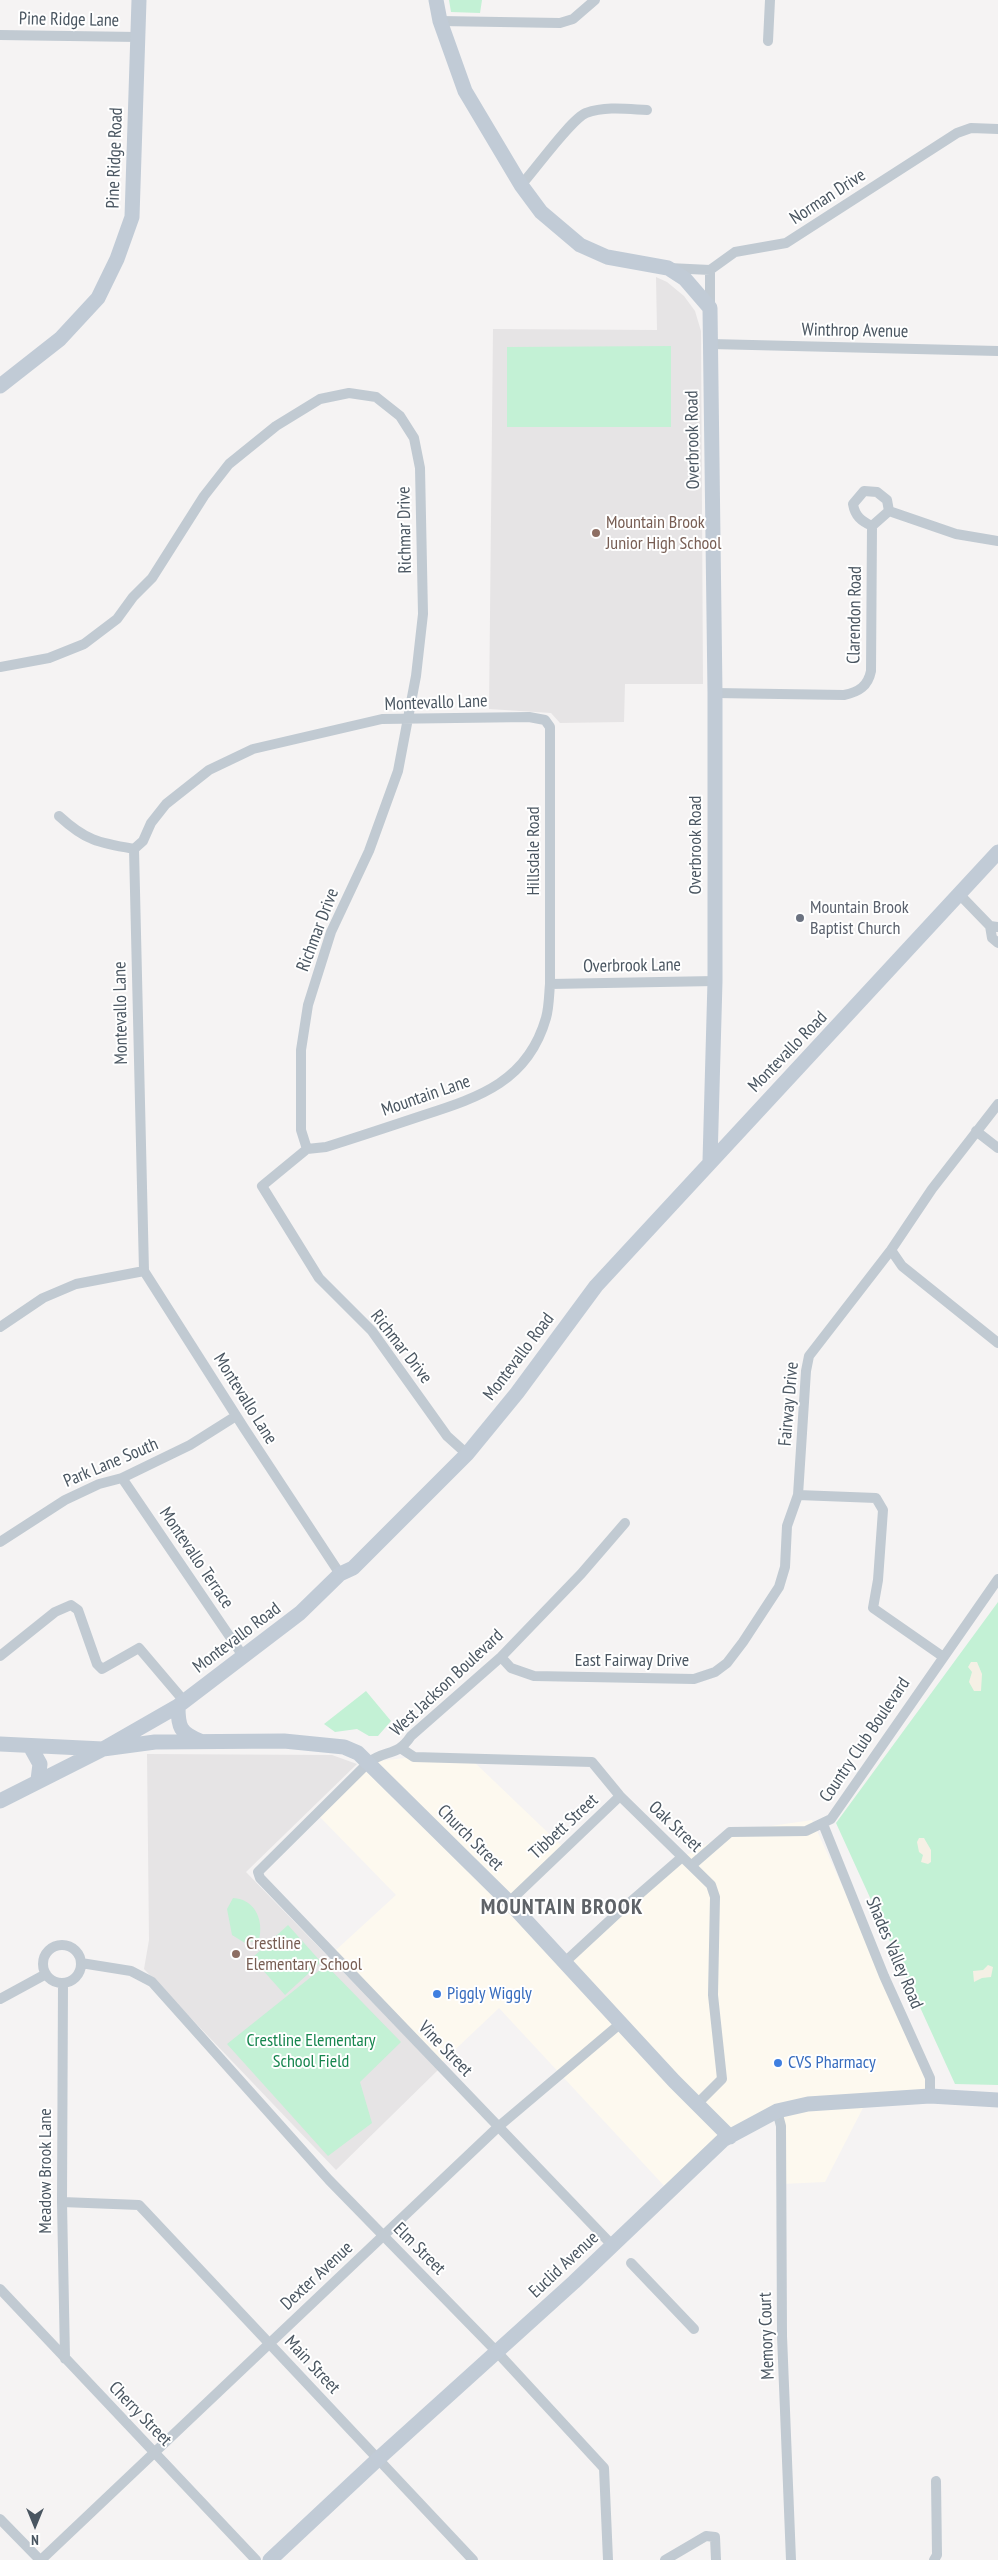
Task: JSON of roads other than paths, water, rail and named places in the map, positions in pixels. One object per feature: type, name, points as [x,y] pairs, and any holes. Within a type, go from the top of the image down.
[{"type":"street","name":"Pine Ridge Road","points":[[0,386],[60,339],[98,298],[118,260],[132,217],[139,0]]},
{"type":"street","points":[[436,0],[440,21],[465,91],[521,184],[541,212],[580,244],[607,257],[668,268],[710,270],[710,308]]},
{"type":"street","points":[[440,21],[560,23],[573,19],[595,0]]},
{"type":"street","points":[[768,41],[770,0]]},
{"type":"street","name":"Pine Ridge Lane","points":[[0,35],[138,38]]},
{"type":"street","points":[[521,184],[540,164],[567,129],[584,114],[608,108],[647,110]]},
{"type":"street","name":"Norman Drive","points":[[710,270],[735,252],[786,243],[957,133],[971,128],[998,129]]},
{"type":"street","points":[[668,268],[685,280],[710,308]]},
{"type":"street","name":"Overbrook Road","points":[[710,308],[715,692],[714,981],[710,1161]]},
{"type":"street","name":"Winthrop Avenue","points":[[711,344],[998,351]]},
{"type":"street","name":"Richmar Drive","points":[[0,667],[49,658],[84,644],[110,624],[152,578],[204,496],[229,464],[276,426],[320,399],[349,392],[376,397],[400,416],[414,438],[420,468],[423,614],[409,717],[398,771],[369,851],[330,932],[308,1005],[301,1050],[301,1130],[306,1149],[262,1186],[319,1278],[372,1331],[447,1436],[467,1454]]},
{"type":"street","points":[[864,490],[877,492],[887,500],[889,512],[872,526],[864,522],[854,512],[853,504],[864,490]]},
{"type":"street","points":[[889,512],[956,534],[998,541]]},
{"type":"street","name":"Clarendon Road","points":[[715,692],[844,695],[855,692],[869,681],[871,671],[872,526]]},
{"type":"street","name":"Montevallo Lane","points":[[340,1574],[236,1416],[144,1270],[140,1176],[134,849],[142,841],[151,823],[166,804],[209,770],[253,749],[382,719],[409,717],[529,718],[545,720]]},
{"type":"street","name":"Hillsdale Road","points":[[545,720],[550,727],[550,984]]},
{"type":"street","points":[[59,816],[76,832],[98,843],[134,849]]},
{"type":"street","name":"Montevallo Road","points":[[0,1801],[38,1780],[104,1749],[181,1704],[300,1613],[340,1574],[353,1568],[467,1454],[517,1393],[596,1286],[998,852]]},
{"type":"street","points":[[960,895],[994,926],[992,938],[998,943]]},
{"type":"street","name":"Overbrook Lane","points":[[550,984],[714,981]]},
{"type":"street","name":"Mountain Lane","points":[[306,1149],[326,1147],[458,1104],[495,1088],[516,1070],[531,1050],[546,1018],[550,984]]},
{"type":"street","name":"Fairway Drive","points":[[798,1495],[809,1356],[891,1250],[932,1189],[998,1104]]},
{"type":"street","points":[[976,1131],[998,1148]]},
{"type":"street","points":[[891,1250],[902,1266],[998,1343]]},
{"type":"street","points":[[0,1327],[43,1298],[76,1284],[144,1270]]},
{"type":"street","name":"Park Lane South","points":[[0,1542],[65,1500],[99,1484],[122,1478],[190,1445],[236,1416]]},
{"type":"street","name":"Montevallo Terrace","points":[[122,1478],[244,1656]]},
{"type":"street","points":[[798,1495],[876,1498],[883,1510],[878,1580],[873,1608],[942,1656]]},
{"type":"street","name":"East Fairway Drive","points":[[501,1657],[511,1668],[534,1676],[694,1679],[715,1672],[727,1663],[743,1642],[779,1587],[786,1567],[786,1526],[798,1495]]},
{"type":"street","name":"West Jackson Boulevard","points":[[258,1872],[368,1762],[402,1749],[411,1736],[501,1657],[581,1574],[625,1523]]},
{"type":"street","name":"Country Club Boulevard","points":[[692,1866],[730,1832],[806,1831],[831,1819],[942,1656],[998,1579]]},
{"type":"street","points":[[0,1656],[55,1612],[71,1604],[78,1610],[97,1664],[102,1669],[139,1648],[181,1704],[178,1718],[185,1735],[202,1742]]},
{"type":"street","name":"Church Street","points":[[104,1749],[155,1742],[284,1741],[344,1747],[358,1753],[510,1902],[621,2023],[730,2137]]},
{"type":"street","points":[[0,1744],[104,1749]]},
{"type":"street","points":[[30,1746],[37,1755],[40,1764],[38,1780]]},
{"type":"street","name":"Oak Street","points":[[402,1749],[414,1757],[592,1762],[620,1796],[681,1858],[711,1885],[715,1898],[713,1995],[722,2079],[697,2104]]},
{"type":"street","name":"Tibbett Street","points":[[510,1902],[620,1796]]},
{"type":"street","name":"Shades Valley Road","points":[[823,1824],[884,1976],[930,2078],[930,2096]]},
{"type":"street","points":[[566,1961],[620,1910],[681,1858]]},
{"type":"street","name":"Vine Street","points":[[258,1872],[260,1878],[612,2246]]},
{"type":"street","points":[[60,1946],[73,1949],[81,1963],[77,1976],[63,1983],[50,1979],[46,1974],[43,1962],[45,1956],[54,1947],[60,1946]]},
{"type":"street","name":"Elm Street","points":[[81,1963],[131,1971],[152,1982],[329,2180],[496,2352],[604,2468],[608,2560]]},
{"type":"street","points":[[0,1999],[46,1974]]},
{"type":"street","name":"Meadow Brook Lane","points":[[63,1983],[62,2202],[66,2358]]},
{"type":"street","name":"Dexter Avenue","points":[[41,2560],[498,2127],[621,2023]]},
{"type":"street","name":"Euclid Avenue","points":[[270,2560],[612,2246],[698,2162],[730,2137],[778,2111],[808,2104],[930,2096],[998,2100]]},
{"type":"street","name":"Memory Court","points":[[778,2111],[781,2126],[782,2336],[791,2560]]},
{"type":"street","name":"Main Street","points":[[62,2202],[139,2205],[473,2560]]},
{"type":"street","points":[[631,2263],[694,2329]]},
{"type":"street","name":"Cherry Street","points":[[0,2289],[256,2560]]},
{"type":"street","points":[[934,2560],[936,2555],[936,2481]]},
{"type":"street","points":[[0,2519],[41,2560]]},
{"type":"street","points":[[665,2560],[706,2536],[715,2538],[716,2560]]},
{"type":"place","name":"Mountain Brook Junior High School","points":[[596,533]]},
{"type":"place","name":"Mountain Brook Baptist Church","points":[[800,918]]},
{"type":"place","name":"Crestline Elementary School","points":[[236,1954]]},
{"type":"place","name":"Piggly Wiggly","points":[[437,1994]]},
{"type":"place","name":"CVS Pharmacy","points":[[778,2063]]},
{"type":"district","name":"MOUNTAIN BROOK","points":[[562,1908]]},
{"type":"park label","name":"Crestline Elementary School Field","points":[[311,2051]]}]
